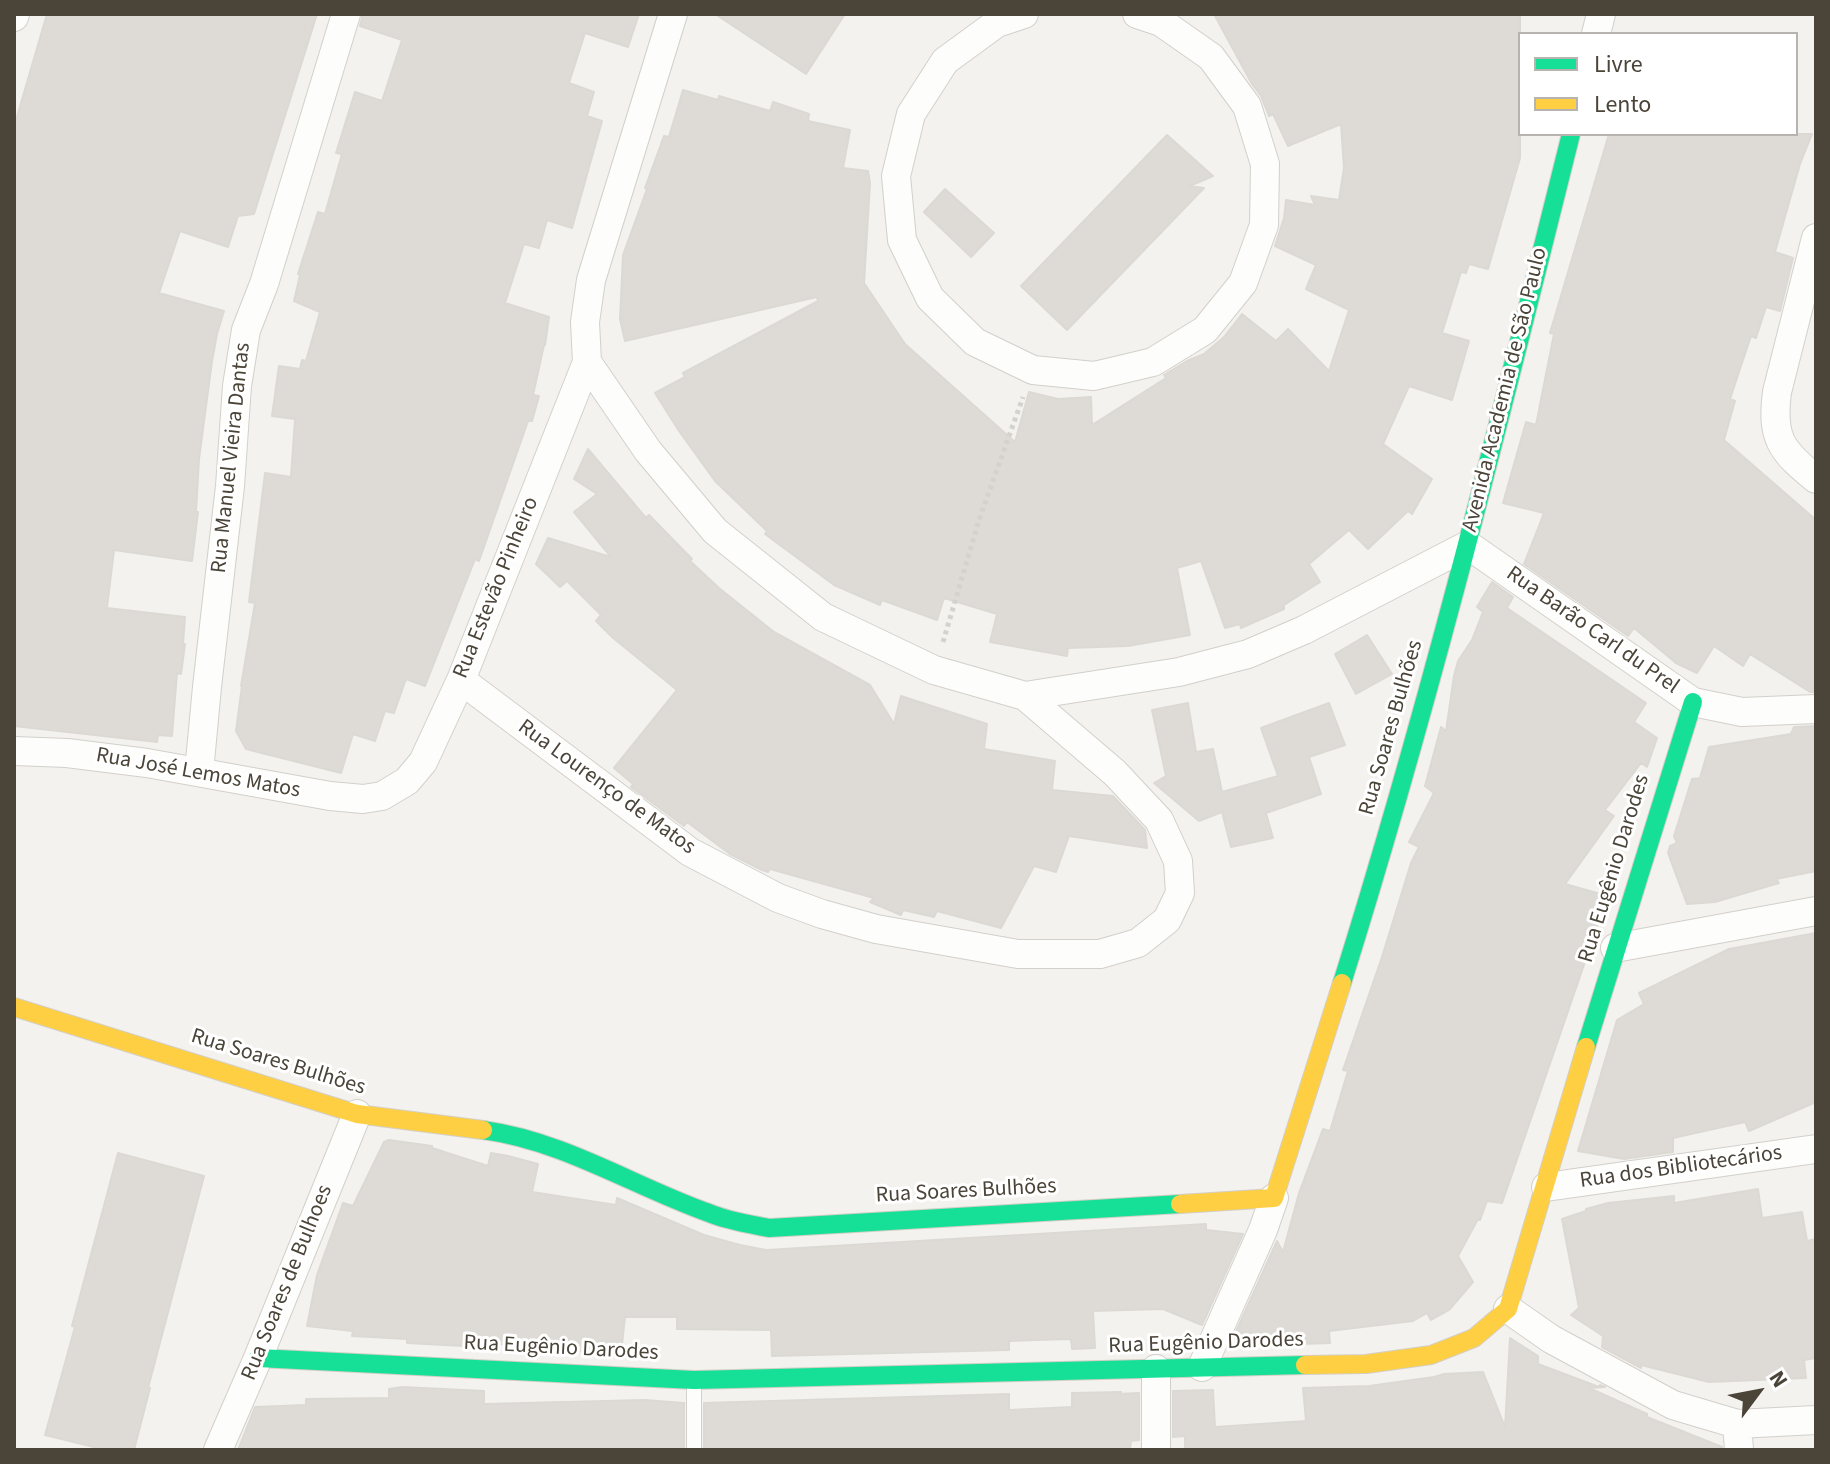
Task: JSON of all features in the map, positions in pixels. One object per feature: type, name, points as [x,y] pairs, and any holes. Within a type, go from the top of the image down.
[{"type":"street","name":"Rua Manuel Vieira Dantas","points":[[199,772],[230,486],[237,386],[246,330],[264,284],[346,14]]},
{"type":"street","points":[[587,362],[585,322],[591,280],[673,14]]},
{"type":"street","points":[[1024,14],[997,23],[945,61],[911,114],[896,176],[902,240],[930,298],[975,342],[1033,370],[1094,376],[1153,362],[1205,330],[1243,283],[1264,225],[1265,164],[1247,106],[1211,57],[1158,17]]},
{"type":"street","name":"Avenida Academia de São Paulo","points":[[587,362],[648,451],[715,531],[823,617],[934,670],[1025,696],[1179,672],[1248,654],[1304,630],[1468,545],[1570,136]]},
{"type":"street","points":[[1816,238],[1774,414],[1779,441],[1792,460],[1816,479]]},
{"type":"street","name":"Rua Estevão Pinheiro","points":[[382,796],[407,781],[423,762],[461,680],[587,362]]},
{"type":"street","name":"Rua Barão Carl du Prel","points":[[1468,545],[1693,702],[1742,712],[1816,709]]},
{"type":"street","name":"Rua Soares Bulhões","points":[[14,1007],[357,1114],[470,1128],[550,1145],[710,1214],[769,1228],[1274,1198],[1373,884],[1468,545]]},
{"type":"street","name":"Rua Lourenço de Matos","points":[[461,680],[690,852],[778,898],[876,929],[1018,954],[1100,954],[1138,943],[1167,920],[1180,893],[1178,861],[1159,820],[1115,773],[1025,696]]},
{"type":"street","name":"Rua Eugênio Darodes","points":[[258,1358],[694,1380],[1366,1364],[1431,1355],[1474,1338],[1508,1309],[1615,948],[1693,702]]},
{"type":"street","name":"Rua José Lemos Matos","points":[[14,751],[67,753],[147,763],[330,796],[363,799],[382,796]]},
{"type":"street","points":[[1615,948],[1816,911]]},
{"type":"street","name":"Rua Soares de Bulhoes","points":[[218,1450],[357,1114]]},
{"type":"street","name":"Rua dos Bibliotecários","points":[[1546,1187],[1816,1149]]},
{"type":"street","points":[[1202,1367],[1263,1230],[1274,1198]]},
{"type":"street","points":[[1508,1309],[1551,1339],[1738,1437],[1816,1420]]},
{"type":"street","points":[[1156,1369],[1156,1450]]},
{"type":"lane","points":[[694,1380],[694,1450]]},
{"type":"path","points":[[934,670],[979,520],[1033,370]]},
{"type":"building","points":[[47,14],[317,14],[254,214],[238,216],[228,247],[180,231],[159,293],[224,311],[212,361],[199,459],[198,512],[192,561],[114,550],[107,608],[185,617],[185,644],[181,674],[177,673],[172,736],[158,735],[157,742],[14,726],[14,127]]},
{"type":"building","points":[[363,14],[639,14],[628,47],[585,33],[569,83],[594,92],[587,116],[602,121],[572,228],[547,220],[539,248],[524,244],[505,303],[549,317],[533,395],[539,396],[532,421],[528,421],[479,561],[475,559],[425,686],[406,679],[394,713],[385,711],[375,741],[353,734],[341,773],[246,749],[236,731],[255,603],[249,602],[265,473],[291,477],[295,419],[272,416],[279,366],[300,369],[302,360],[306,361],[320,312],[294,301],[298,274],[318,212],[325,214],[342,154],[336,153],[355,92],[382,101],[402,40],[360,26]]},
{"type":"building","points":[[715,14],[845,14],[806,74]]},
{"type":"building","points":[[1214,14],[1520,14],[1520,158],[1488,269],[1469,264],[1466,273],[1461,272],[1442,333],[1469,341],[1452,400],[1409,386],[1383,444],[1432,479],[1412,514],[1408,511],[1368,549],[1349,530],[1309,564],[1320,582],[1284,605],[1284,609],[1241,628],[1240,624],[1225,628],[1201,561],[1177,568],[1190,635],[1128,646],[1068,648],[1067,656],[990,642],[997,614],[944,598],[937,620],[882,600],[880,605],[834,585],[765,534],[767,531],[715,481],[655,393],[685,377],[683,373],[818,301],[817,297],[625,341],[620,319],[623,255],[664,136],[669,137],[683,90],[718,100],[719,96],[770,111],[773,102],[809,114],[808,121],[850,130],[843,168],[868,171],[870,183],[864,283],[905,344],[1015,442],[1029,392],[1058,399],[1091,397],[1092,425],[1166,378],[1164,375],[1204,354],[1224,337],[1242,314],[1276,341],[1288,329],[1329,371],[1349,310],[1306,289],[1316,265],[1275,246],[1286,200],[1315,205],[1311,196],[1339,200],[1344,168],[1341,124],[1288,146],[1273,114],[1269,116]]},
{"type":"building","points":[[1812,134],[1800,164],[1775,252],[1793,258],[1780,311],[1766,307],[1756,338],[1751,336],[1730,399],[1735,401],[1724,440],[1816,520],[1816,692],[1810,692],[1750,654],[1743,666],[1714,646],[1697,673],[1676,663],[1634,628],[1628,636],[1524,564],[1544,513],[1503,503],[1526,422],[1536,425],[1554,334],[1550,333],[1608,136]]},
{"type":"building","points":[[1167,135],[1213,176],[1190,186],[1204,188],[1067,330],[1021,286]]},
{"type":"building","points":[[945,189],[994,233],[971,257],[924,212]]},
{"type":"building","points":[[588,449],[646,518],[649,515],[719,588],[774,632],[870,685],[894,724],[901,696],[987,724],[984,749],[1055,761],[1052,790],[1113,796],[1145,830],[1147,848],[1069,836],[1056,872],[1034,866],[1001,928],[937,911],[934,917],[903,910],[901,915],[870,902],[874,898],[770,869],[768,872],[762,870],[730,854],[687,822],[684,826],[631,787],[633,784],[614,768],[677,690],[612,637],[596,621],[601,615],[567,581],[560,587],[536,564],[548,538],[611,557],[574,512],[597,494],[574,479]]},
{"type":"building","points":[[1492,582],[1513,597],[1507,608],[1646,703],[1634,722],[1657,738],[1647,767],[1641,763],[1605,810],[1614,816],[1565,884],[1604,895],[1598,924],[1502,1203],[1487,1201],[1480,1220],[1458,1256],[1473,1282],[1449,1310],[1431,1320],[1427,1313],[1413,1321],[1329,1331],[1330,1343],[1300,1344],[1299,1334],[1244,1342],[1233,1338],[1277,1241],[1283,1252],[1299,1193],[1323,1129],[1330,1131],[1348,1071],[1343,1070],[1411,863],[1419,847],[1409,842],[1434,793],[1425,786],[1441,727],[1446,731],[1458,661],[1472,640],[1483,612],[1477,607]]},
{"type":"building","points":[[1367,635],[1392,674],[1356,694],[1335,654]]},
{"type":"building","points":[[1188,703],[1196,752],[1213,749],[1222,792],[1278,776],[1261,728],[1329,703],[1345,745],[1309,757],[1321,794],[1266,813],[1273,838],[1231,847],[1222,812],[1199,821],[1154,783],[1166,776],[1152,710]]},
{"type":"building","points":[[1816,726],[1816,871],[1776,879],[1779,883],[1715,902],[1687,904],[1668,853],[1670,846],[1677,843],[1674,836],[1692,779],[1700,778],[1709,747],[1791,734],[1794,727]]},
{"type":"building","points":[[1816,933],[1816,1102],[1749,1131],[1745,1122],[1673,1138],[1673,1152],[1624,1159],[1578,1151],[1617,1020],[1644,1004],[1639,993],[1729,949]]},
{"type":"building","points":[[389,1140],[432,1146],[488,1166],[491,1153],[538,1164],[532,1192],[616,1205],[617,1198],[704,1235],[766,1250],[1206,1224],[1206,1230],[1243,1234],[1202,1325],[1163,1309],[1093,1311],[1095,1348],[1072,1349],[1071,1339],[1009,1341],[1009,1350],[772,1356],[771,1330],[677,1329],[677,1317],[625,1317],[621,1354],[559,1350],[559,1345],[483,1344],[483,1347],[407,1343],[407,1339],[352,1336],[353,1331],[307,1326],[317,1275],[343,1203],[353,1206],[384,1142]]},
{"type":"building","points":[[118,1153],[204,1176],[134,1450],[106,1450],[45,1435]]},
{"type":"building","points":[[1758,1189],[1762,1218],[1802,1212],[1807,1241],[1816,1239],[1816,1358],[1804,1360],[1806,1378],[1709,1382],[1641,1365],[1641,1368],[1602,1347],[1603,1336],[1571,1315],[1579,1308],[1562,1219],[1608,1203],[1674,1196],[1674,1203]]},
{"type":"building","points":[[1510,1338],[1538,1356],[1538,1364],[1605,1387],[1589,1388],[1647,1414],[1647,1417],[1722,1447],[1722,1450],[1185,1450],[1185,1436],[1173,1437],[1173,1391],[1213,1390],[1215,1427],[1306,1421],[1303,1388],[1369,1386],[1444,1374],[1483,1372],[1505,1427]]},
{"type":"building","points":[[389,1389],[484,1391],[484,1404],[645,1400],[684,1403],[684,1450],[238,1450],[255,1407],[306,1405],[306,1399],[389,1398]]},
{"type":"building","points":[[1121,1392],[1118,1394],[1139,1393],[1139,1440],[1131,1441],[1130,1450],[704,1450],[704,1403],[1009,1394],[1009,1410],[1072,1407],[1072,1393]]},
{"type":"traffic: fast","points":[[1342,983],[1434,666],[1570,136]]},
{"type":"traffic: fast","points":[[1586,1047],[1693,702]]},
{"type":"traffic: fast","points":[[483,1130],[542,1144],[716,1216],[769,1228],[1180,1204]]},
{"type":"traffic: fast","points":[[258,1358],[694,1380],[1305,1365]]},
{"type":"traffic: slow","points":[[1180,1204],[1274,1198],[1342,983]]},
{"type":"traffic: slow","points":[[14,1007],[357,1114],[483,1130]]},
{"type":"traffic: slow","points":[[1305,1365],[1366,1364],[1431,1355],[1474,1338],[1508,1309],[1586,1047]]}]
